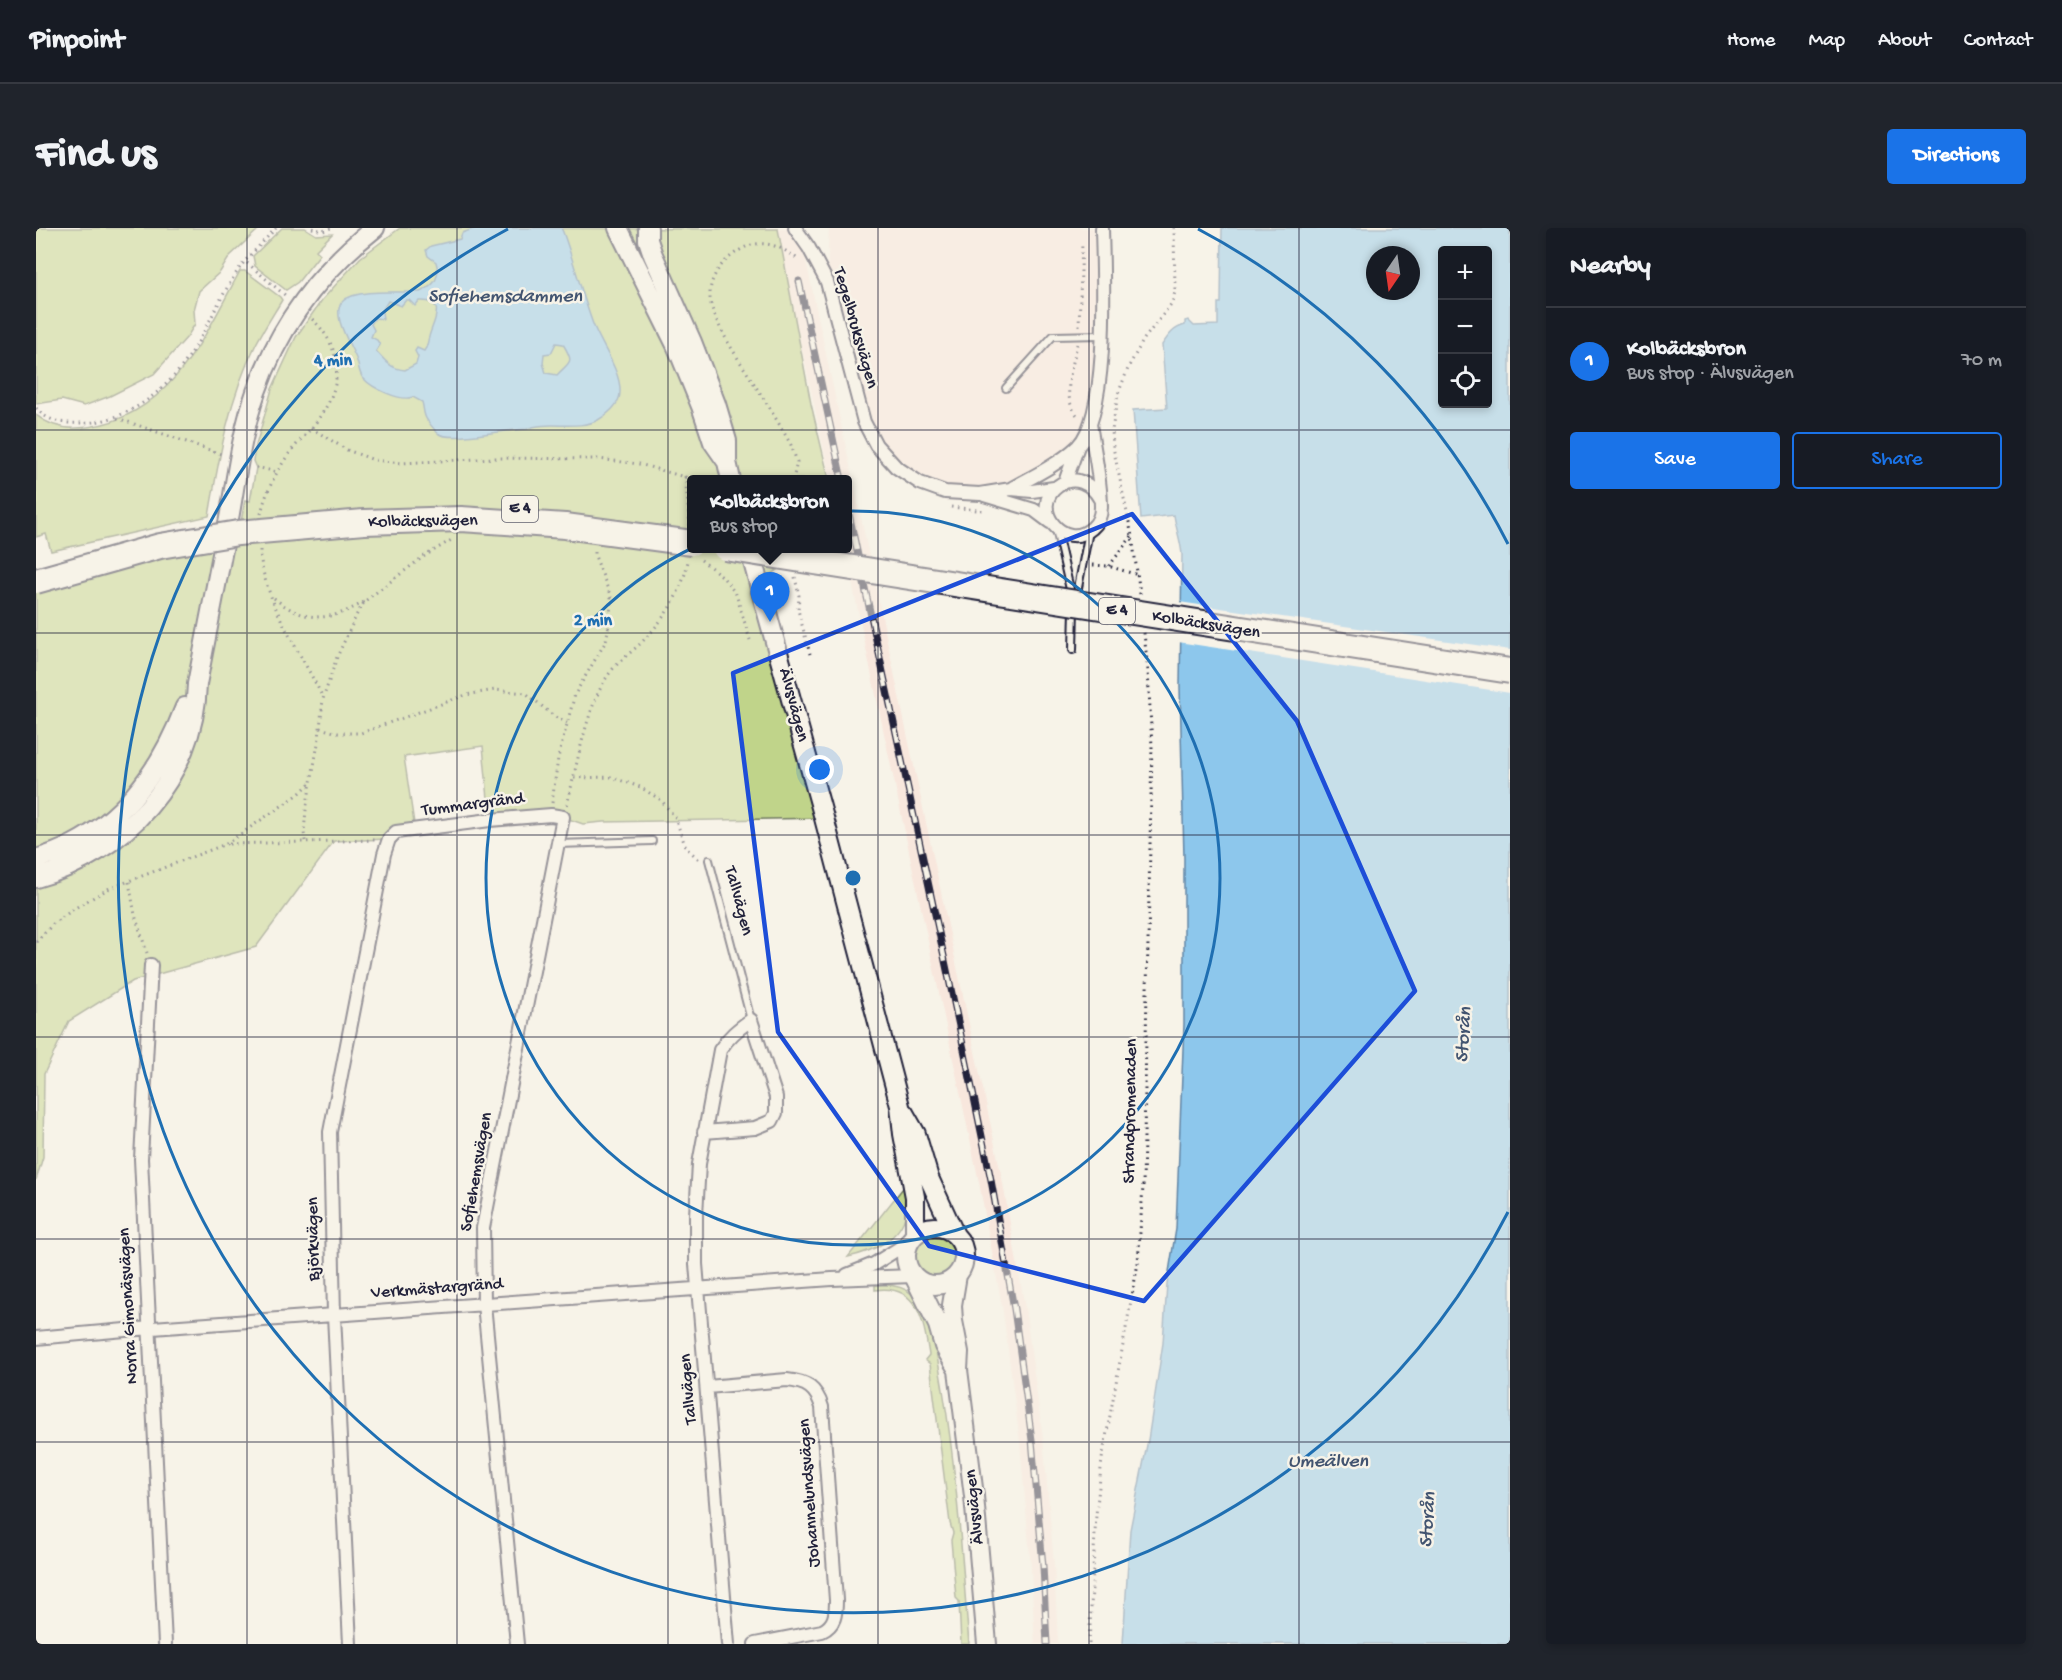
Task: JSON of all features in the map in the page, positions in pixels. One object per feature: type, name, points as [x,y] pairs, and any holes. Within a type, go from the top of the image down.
[{"type":"highway","name":"Kolbäcksvägen","points":[[36,564],[185,526],[346,510],[468,507],[531,509],[687,541]]},
{"type":"highway","name":"Kolbäcksvägen","points":[[36,580],[160,546],[238,533],[364,522],[461,519],[565,526],[687,541]]},
{"type":"highway","name":"Kolbäcksvägen","points":[[751,553],[1510,671]]},
{"type":"highway","name":"Kolbäcksvägen","points":[[835,553],[1510,659]]},
{"type":"main road","points":[[36,878],[74,864],[101,849],[135,822],[157,798],[182,757],[248,464],[255,393],[280,338],[317,283],[375,228]]},
{"type":"main road","points":[[618,228],[677,347],[713,442],[729,471]]},
{"type":"main road","points":[[648,228],[648,240],[653,255],[692,342],[716,404],[727,441],[729,471]]},
{"type":"main road","name":"Älvsvägen","points":[[750,553],[824,818],[900,1106],[915,1197],[912,1238]]},
{"type":"main road","points":[[36,859],[53,854],[86,837],[110,820],[135,797],[163,755],[197,684]]},
{"type":"main road","name":"Älvsvägen","points":[[900,1106],[916,1134],[931,1185],[955,1235]]},
{"type":"main road","points":[[931,1227],[955,1235],[964,1254],[963,1265],[957,1275],[942,1285],[923,1283],[914,1277],[908,1268],[906,1255],[912,1238],[931,1227]]},
{"type":"main road","name":"Älvsvägen","points":[[957,1275],[952,1305],[953,1320],[960,1352],[958,1370],[974,1496],[987,1644]]},
{"type":"main road","name":"Älvsvägen","points":[[914,1277],[938,1325],[944,1346],[958,1370]]},
{"type":"street","name":"Tegelbruksvägen","points":[[795,228],[809,248],[827,282],[859,408],[876,446],[906,476],[932,489],[980,494]]},
{"type":"street","points":[[1053,526],[1046,505],[1050,494],[1060,485],[1090,424],[1102,365],[1102,228]]},
{"type":"street","points":[[980,494],[1034,510],[1053,526],[1070,535],[1089,531],[1100,516],[1100,499],[1090,424]]},
{"type":"street","points":[[1011,489],[1049,468],[1079,445]]},
{"type":"street","points":[[980,494],[1011,489],[1032,490],[1083,482],[1092,488],[1100,499]]},
{"type":"street","name":"Tummargränd","points":[[389,839],[396,832],[490,820],[557,816]]},
{"type":"street","name":"Sofiehemsvägen","points":[[517,1644],[484,1304],[483,1228],[558,844],[557,816]]},
{"type":"street","name":"Björkvägen","points":[[350,1644],[334,1315],[330,1132],[384,854],[389,839]]},
{"type":"street","name":"Norra Gimonäsvägen","points":[[151,965],[141,1159],[165,1644]]},
{"type":"street","name":"Tallvägen","points":[[704,1132],[755,1128],[772,1120],[776,1113],[776,1097],[751,1020],[726,1040],[720,1050],[704,1132],[697,1182],[697,1288],[729,1644]]},
{"type":"street","name":"Verkmästargränd","points":[[840,1278],[874,1264],[912,1238]]},
{"type":"street","name":"Verkmästargränd","points":[[36,1338],[840,1278],[914,1277]]},
{"type":"street","name":"Johannelundsvägen","points":[[707,1387],[799,1381],[814,1389],[822,1407],[836,1600],[835,1618],[830,1627],[822,1631],[755,1644]]},
{"type":"lane","points":[[1006,388],[1053,336],[1102,335]]},
{"type":"lane","points":[[1053,526],[1074,610]]},
{"type":"lane","points":[[1073,650],[1074,610],[1089,531]]},
{"type":"lane","points":[[558,844],[652,841]]},
{"type":"lane","name":"Tallvägen","points":[[709,860],[751,1020]]},
{"type":"path","points":[[36,408],[41,415],[65,423],[93,423],[128,412],[156,393],[180,368],[199,340],[233,276],[276,228]]},
{"type":"path","points":[[312,228],[323,231],[331,228]]},
{"type":"path","points":[[1140,597],[1138,575],[1113,447],[1113,414],[1129,366],[1144,339],[1172,303],[1175,292],[1174,228]]},
{"type":"path","points":[[779,247],[756,243],[728,257],[717,272],[710,298],[717,322],[791,445],[797,462],[794,475]]},
{"type":"path","points":[[1082,243],[1078,336],[1069,384],[1069,397],[1073,411],[1090,424]]},
{"type":"path","points":[[245,261],[286,296]]},
{"type":"path","points":[[261,517],[277,472],[311,428],[335,389],[336,364],[330,342],[321,327],[312,319]]},
{"type":"path","points":[[115,417],[277,472]]},
{"type":"path","points":[[311,428],[347,450],[374,460],[390,462],[495,458],[599,459],[639,464],[685,476],[687,495]]},
{"type":"path","points":[[1108,566],[1131,537]]},
{"type":"path","points":[[557,816],[558,758],[567,723],[575,694],[606,641],[610,619],[611,597],[594,556],[595,543]]},
{"type":"path","points":[[260,548],[262,569],[277,610],[323,699]]},
{"type":"path","points":[[557,816],[574,778],[597,696],[607,676],[669,611],[686,573],[690,553]]},
{"type":"path","points":[[702,553],[736,594],[750,640]]},
{"type":"path","points":[[272,596],[298,613],[315,618],[341,614],[365,601],[423,557]]},
{"type":"path","points":[[1090,564],[1108,566],[1138,575]]},
{"type":"path","points":[[305,841],[306,810],[323,699],[341,649],[365,601]]},
{"type":"path","points":[[798,610],[810,654]]},
{"type":"path","name":"Strandpromenaden","points":[[1089,1644],[1096,1515],[1101,1471],[1138,1263],[1143,1186],[1152,747],[1144,629]]},
{"type":"path","points":[[320,728],[338,734],[360,733],[466,695],[495,690],[526,693],[555,717],[567,723]]},
{"type":"path","points":[[574,778],[612,777],[639,787],[661,800],[675,817],[686,848],[713,874]]},
{"type":"path","points":[[36,942],[53,924],[108,889],[226,844],[299,794],[312,781]]},
{"type":"path","points":[[226,844],[389,839]]},
{"type":"path","points":[[129,882],[135,915],[151,965]]},
{"type":"highlighted area","points":[[1132,514],[1297,721],[1415,991],[1144,1301],[929,1246],[778,1032],[733,673]]},
{"type":"shaded area","points":[[776,228],[799,228],[852,475],[829,475]]},
{"type":"shaded area","points":[[829,228],[1102,228],[1102,365],[1079,445],[1011,489],[932,489],[876,445],[827,282]]},
{"type":"shaded area","points":[[852,476],[1002,1178],[1025,1308],[1043,1439],[1058,1644],[1035,1644],[1020,1441],[1003,1311],[979,1182],[846,553],[852,553]]},
{"type":"green space","points":[[36,228],[260,228],[230,256],[220,272],[199,291],[194,310],[195,324],[187,337],[154,374],[84,406],[62,400],[36,404]]},
{"type":"green space","points":[[282,228],[305,228],[316,235],[332,234],[316,250],[320,254],[298,282],[286,290],[255,266],[253,256]]},
{"type":"green space","points":[[400,228],[778,229],[811,404],[828,475],[687,475],[687,553],[797,553],[793,560],[758,582],[824,818],[583,824],[563,817],[490,820],[483,746],[404,757],[415,830],[389,839],[334,841],[256,947],[133,981],[69,1021],[44,1074],[43,1157],[36,1180],[36,587],[161,555],[237,544],[245,500],[250,501],[256,468],[253,461],[255,449],[272,389],[296,337],[322,300],[360,258]]},
{"type":"green space","points":[[240,271],[245,271],[282,300],[256,344],[239,385],[221,450],[209,516],[51,551],[46,534],[36,537],[36,415],[54,425],[81,428],[117,420],[141,407],[163,390],[182,369],[213,321]]},
{"type":"green space","points":[[907,1183],[906,1212],[898,1230],[892,1237],[875,1248],[848,1257]]},
{"type":"green space","points":[[935,1227],[946,1229],[959,1240],[964,1256],[962,1267],[951,1280],[935,1285],[924,1283],[911,1272],[906,1256],[908,1245],[919,1232]]},
{"type":"green space","points":[[875,1285],[895,1286],[913,1295],[925,1314],[933,1340],[952,1453],[969,1644],[961,1644],[959,1601],[956,1598],[951,1540],[953,1533],[930,1364],[925,1360],[929,1355],[925,1331],[917,1308],[910,1299],[890,1290],[875,1290]]},
{"type":"water","name":"Sofiehemsdammen","points":[[476,228],[561,228],[593,324],[617,375],[620,392],[618,401],[606,415],[581,425],[543,425],[527,429],[446,436],[437,433],[427,420],[422,402],[413,397],[401,398],[386,393],[363,378],[340,322],[339,307],[343,301],[358,294],[425,290],[433,284],[438,273],[436,262],[428,256],[426,250],[431,246],[460,239],[462,233]],"holes":[[[406,300],[415,306],[419,301],[428,301],[434,304],[436,313],[424,351],[417,348],[415,351],[418,357],[416,364],[405,370],[391,366],[376,351],[380,345],[371,337],[374,330],[371,324],[375,318],[383,319],[382,311],[388,301],[401,306]],[[556,343],[563,344],[570,359],[557,375],[546,373],[543,363],[544,354],[551,353]]]},
{"type":"water","name":"Umeälven","points":[[1222,228],[1510,228],[1510,1644],[1123,1644],[1130,1530],[1148,1440],[1163,1343],[1167,1284],[1176,1229],[1184,1024],[1184,858],[1180,686],[1182,555],[1174,515],[1141,519],[1133,410],[1167,408],[1162,345],[1174,330],[1185,325],[1185,321],[1188,320],[1194,326],[1218,325],[1218,303],[1221,303]]},
{"type":"pier","points":[[1179,602],[1510,650],[1510,693],[1178,642]]},
{"type":"railway","points":[[799,281],[841,475]]},
{"type":"railway","points":[[852,528],[965,1054],[1014,1309],[1032,1440],[1047,1644]]},
{"type":"place","name":"Kolbäcksbron","points":[[770,622]]},
{"type":"water label","name":"Storån","points":[[1465,1035]]},
{"type":"water label","name":"Storån","points":[[1429,1520]]}]
